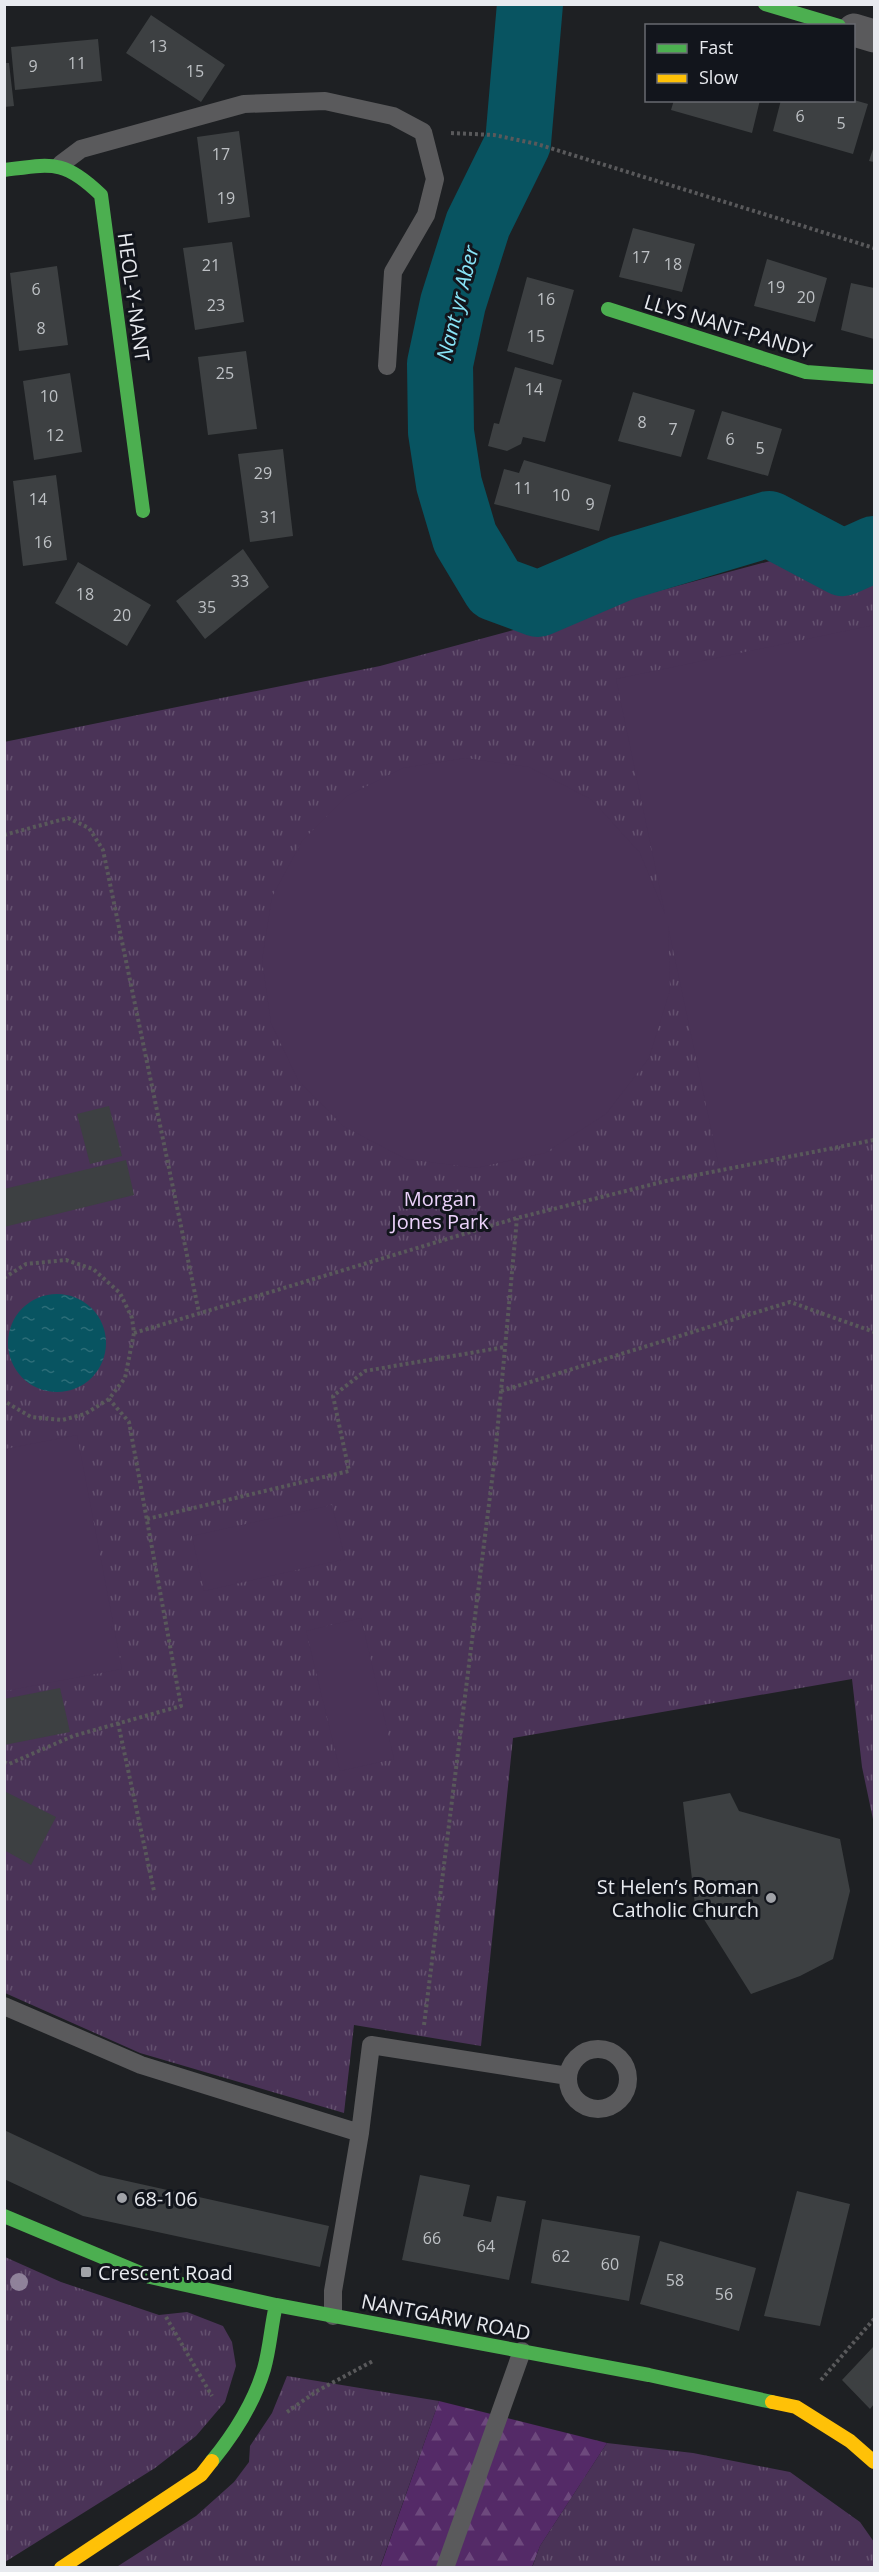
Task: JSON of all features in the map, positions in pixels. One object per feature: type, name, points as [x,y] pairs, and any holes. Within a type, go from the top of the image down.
[{"type":"street","points":[[765,4],[832,24]]},
{"type":"street","points":[[855,30],[874,36]]},
{"type":"street","points":[[4,170],[62,164]]},
{"type":"street","name":"HEOL-Y-NANT","points":[[62,164],[83,176],[101,195],[142,511]]},
{"type":"street","name":"LLYS NANT-PANDY","points":[[608,309],[806,372],[874,377]]},
{"type":"street","name":"NANTGARW ROAD","points":[[4,2216],[150,2277],[276,2305],[649,2375],[796,2407],[850,2441],[874,2462]]},
{"type":"street","points":[[61,2568],[201,2475],[236,2432],[262,2376],[276,2305]]},
{"type":"lane","points":[[62,164],[81,149],[244,104],[325,101],[393,116],[423,132],[435,179],[426,215],[393,272],[387,366]]},
{"type":"lane","points":[[4,2006],[141,2065],[360,2133]]},
{"type":"lane","points":[[333,2316],[333,2291],[360,2133],[371,2045],[568,2076]]},
{"type":"lane","points":[[445,2568],[522,2351]]},
{"type":"path","points":[[423,132],[494,135],[537,144],[874,248]]},
{"type":"path","points":[[4,835],[68,819],[89,828],[103,850],[199,1313]]},
{"type":"path","points":[[134,1333],[517,1218],[666,1181],[874,1140]]},
{"type":"path","points":[[421,2053],[494,1468],[517,1218]]},
{"type":"path","points":[[4,1278],[26,1264],[66,1260],[93,1269],[120,1293],[132,1318],[134,1333],[125,1378],[109,1399],[85,1414],[62,1420],[31,1416],[4,1401]]},
{"type":"path","points":[[501,1391],[790,1302],[874,1332]]},
{"type":"path","points":[[147,1519],[349,1471],[333,1396],[365,1371],[505,1347]]},
{"type":"path","points":[[4,1762],[9,1764],[73,1736],[181,1706],[129,1422],[109,1399]]},
{"type":"path","points":[[118,1723],[154,1891]]},
{"type":"path","points":[[150,2277],[165,2315],[219,2409],[236,2432]]},
{"type":"path","points":[[796,2407],[874,2319]]},
{"type":"path","points":[[282,2416],[317,2391],[419,2332]]},
{"type":"green space","name":"Morgan Jones Park","points":[[874,533],[874,1824],[862,1767],[852,1679],[513,1738],[481,2046],[354,2025],[344,2113],[140,2053],[5,1993],[4,742],[380,666]]},
{"type":"green space","points":[[874,625],[874,1139],[720,1171],[668,926],[670,990],[649,1058],[606,1114],[545,1153],[476,1168],[406,1159],[343,1126],[298,1080],[271,1023],[262,960],[272,897],[302,841],[347,796],[403,768],[466,758],[529,767],[592,800],[640,853],[665,914],[616,679]]},
{"type":"green space","points":[[77,1435],[122,1669],[5,1691],[5,1449]]},
{"type":"green space","points":[[332,1505],[345,1559],[204,1591],[192,1536]]},
{"type":"green space","points":[[361,1618],[394,1759],[340,1771],[306,1631]]},
{"type":"green space","points":[[5,2257],[61,2282],[159,2315],[187,2312],[223,2326],[232,2342],[236,2366],[225,2402],[196,2436],[155,2468],[5,2562]]},
{"type":"green space","points":[[287,2376],[439,2401],[380,2567],[115,2568],[196,2516],[234,2482],[249,2462],[250,2446],[272,2413]]},
{"type":"green space","points":[[439,2401],[607,2443],[540,2546],[532,2567],[380,2568]]},
{"type":"green space","points":[[607,2443],[693,2453],[790,2472],[860,2522],[874,2542],[874,2567],[532,2568],[540,2546]]},
{"type":"water","points":[[57,1294],[76,1298],[92,1308],[102,1324],[106,1343],[102,1362],[92,1378],[76,1388],[57,1392],[38,1388],[22,1378],[12,1362],[8,1343],[12,1324],[22,1308],[38,1298]]},
{"type":"building","points":[[151,15],[225,65],[201,102],[126,53]]},
{"type":"building","points":[[98,39],[102,81],[15,90],[11,47]]},
{"type":"building","points":[[4,63],[9,63],[14,106],[4,107]]},
{"type":"building","points":[[855,100],[868,104],[853,154],[773,131],[780,102]]},
{"type":"building","points":[[673,102],[760,102],[752,133],[671,110]]},
{"type":"building","points":[[239,131],[250,217],[208,223],[197,137]]},
{"type":"building","points":[[874,146],[874,162],[869,161]]},
{"type":"building","points":[[633,228],[695,244],[682,292],[619,277]]},
{"type":"building","points":[[232,242],[244,322],[195,330],[183,248]]},
{"type":"building","points":[[767,259],[827,278],[815,322],[754,306]]},
{"type":"building","points":[[57,266],[68,345],[19,351],[10,273]]},
{"type":"building","points":[[527,277],[574,290],[553,365],[507,351]]},
{"type":"building","points":[[851,283],[874,288],[874,339],[841,330]]},
{"type":"building","points":[[246,351],[257,429],[208,435],[198,357]]},
{"type":"building","points":[[515,367],[562,380],[545,442],[523,437],[521,444],[507,451],[488,446],[494,423],[499,424]]},
{"type":"building","points":[[70,373],[82,452],[34,460],[23,381]]},
{"type":"building","points":[[633,392],[695,410],[681,457],[618,441]]},
{"type":"building","points":[[722,411],[782,429],[768,476],[707,459]]},
{"type":"building","points":[[283,449],[293,536],[250,542],[238,454]]},
{"type":"building","points":[[524,460],[611,485],[599,531],[494,504],[504,469],[519,473]]},
{"type":"building","points":[[56,475],[67,560],[23,566],[13,481]]},
{"type":"building","points":[[243,549],[269,587],[205,639],[176,601]]},
{"type":"building","points":[[78,562],[151,605],[127,646],[55,603]]},
{"type":"building","points":[[109,1106],[122,1156],[90,1164],[77,1114]]},
{"type":"building","points":[[126,1160],[134,1195],[4,1227],[4,1189]]},
{"type":"building","points":[[60,1688],[70,1732],[4,1745],[4,1699]]},
{"type":"building","points":[[4,1791],[56,1817],[31,1865],[4,1850]]},
{"type":"building","name":"St Helen’s Roman Catholic Church","points":[[730,1793],[739,1811],[840,1839],[850,1891],[833,1959],[800,1976],[751,1994],[695,1905],[683,1802]]},
{"type":"building","name":"68-106","points":[[4,2130],[100,2175],[329,2226],[320,2267],[83,2216],[4,2179]]},
{"type":"building","points":[[420,2175],[470,2185],[463,2216],[491,2222],[497,2196],[526,2201],[509,2280],[402,2260]]},
{"type":"building","points":[[797,2191],[850,2204],[820,2326],[764,2316]]},
{"type":"building","points":[[542,2219],[640,2236],[629,2301],[531,2283]]},
{"type":"building","points":[[660,2241],[756,2268],[739,2331],[640,2304]]},
{"type":"building","points":[[874,2346],[874,2404],[870,2409],[842,2380]]},
{"type":"waterway","name":"Nant yr Aber","points":[[530,4],[518,143],[478,224],[453,303],[440,364],[441,432],[449,484],[465,538],[495,588],[538,604],[622,568],[769,524],[843,563],[874,549]]},
{"type":"traffic: fast","points":[[765,4],[832,24]]},
{"type":"traffic: fast","points":[[4,170],[34,166],[57,167],[77,175],[101,195],[143,511]]},
{"type":"traffic: fast","points":[[608,309],[806,372],[874,377]]},
{"type":"traffic: fast","points":[[4,2216],[150,2277],[276,2305],[649,2375],[772,2402]]},
{"type":"traffic: fast","points":[[212,2461],[249,2406],[260,2382],[276,2305]]},
{"type":"traffic: slow","points":[[772,2402],[796,2407],[850,2441],[874,2462]]},
{"type":"traffic: slow","points":[[61,2568],[201,2475],[212,2461]]},
{"type":"place","name":"St Helen’s Roman Catholic Church","points":[[771,1898]]},
{"type":"place","name":"68-106","points":[[122,2198]]},
{"type":"place","name":"Crescent Road","points":[[86,2272]]}]
